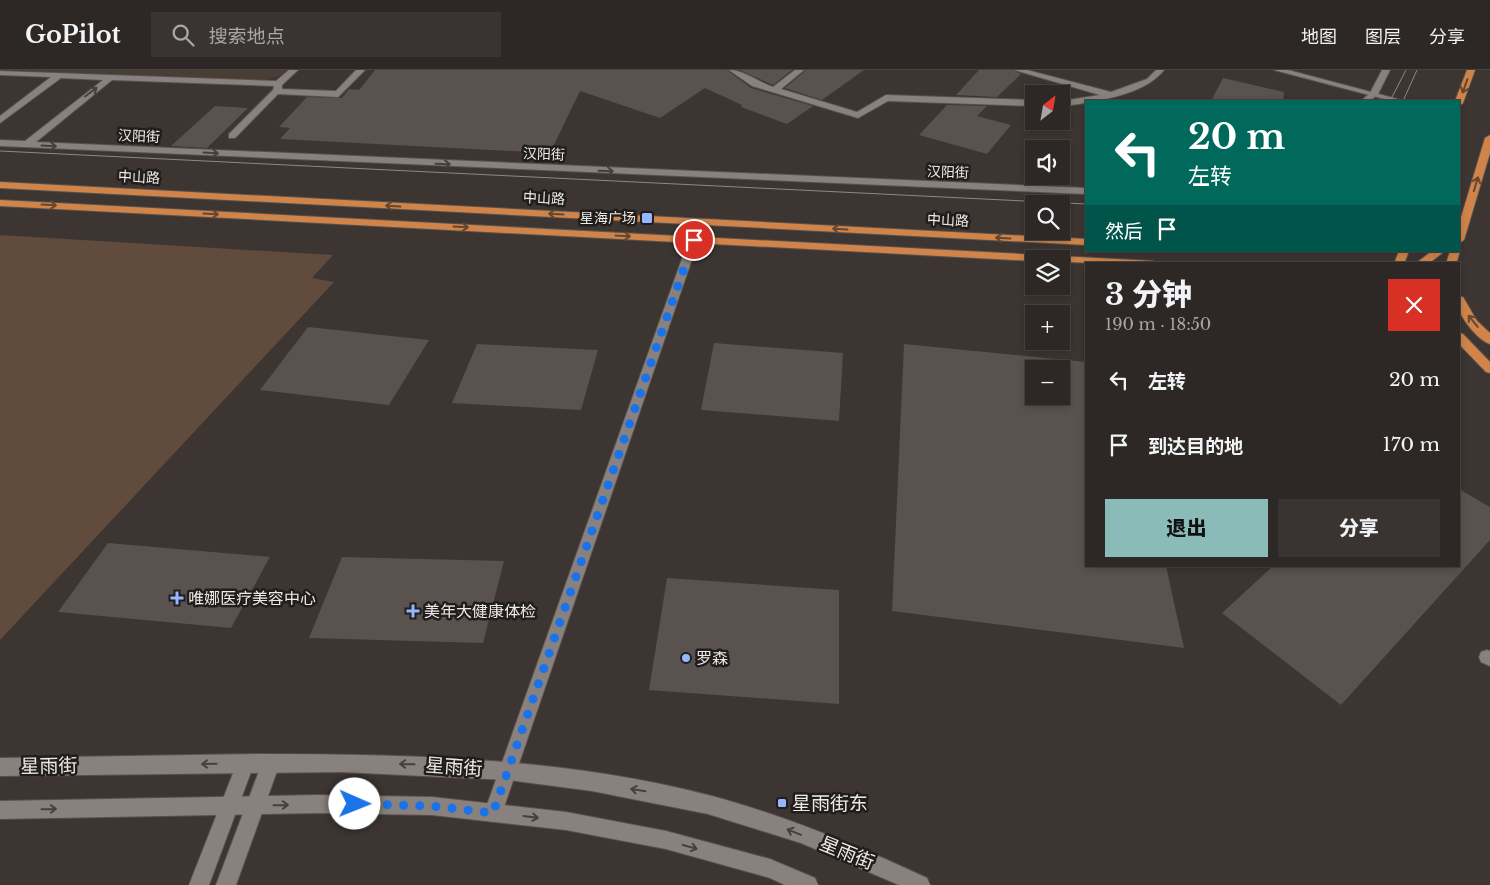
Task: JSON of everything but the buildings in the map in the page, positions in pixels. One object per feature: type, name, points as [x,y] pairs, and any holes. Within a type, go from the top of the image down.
[{"type":"highway","points":[[1460,100],[1471,70]]},
{"type":"highway","points":[[1460,234],[1490,138]]},
{"type":"highway","name":"中山路","points":[[0,185],[1085,242]]},
{"type":"highway","points":[[0,203],[1025,257]]},
{"type":"highway","points":[[1423,262],[1438,252]]},
{"type":"highway","points":[[1070,260],[1116,262]]},
{"type":"highway","points":[[1460,302],[1473,323],[1490,340]]},
{"type":"highway","points":[[1460,338],[1490,369]]},
{"type":"street","points":[[26,144],[114,74],[136,70]]},
{"type":"street","points":[[232,136],[294,70]]},
{"type":"street","points":[[0,73],[278,88],[338,94],[361,70]]},
{"type":"street","points":[[733,70],[755,84],[858,115],[886,98],[1025,103]]},
{"type":"street","points":[[774,90],[800,70]]},
{"type":"street","points":[[1018,70],[1111,95]]},
{"type":"street","points":[[1070,102],[1111,95],[1150,81],[1160,70]]},
{"type":"street","points":[[1278,70],[1397,100]]},
{"type":"street","points":[[1366,100],[1374,94],[1386,70]]},
{"type":"street","points":[[0,120],[60,75]]},
{"type":"street","name":"汉阳街","points":[[1,144],[1085,191]]},
{"type":"street","points":[[493,813],[694,240]]},
{"type":"street","points":[[226,885],[271,763]]},
{"type":"street","name":"星雨街","points":[[0,767],[271,763],[447,765],[578,780],[677,797],[780,826],[920,885]]},
{"type":"street","points":[[199,885],[245,764]]},
{"type":"street","points":[[0,810],[230,805],[432,806],[566,822],[666,840],[770,869],[808,885]]},
{"type":"shaded area","points":[[0,70],[288,70],[279,76],[263,80]]},
{"type":"shaded area","points":[[0,235],[333,255],[312,278],[334,282],[0,640]]},
{"type":"tram line","points":[[1391,100],[1406,70]]},
{"type":"tram line","points":[[1403,100],[1417,70]]},
{"type":"tram line","points":[[0,151],[1085,204]]},
{"type":"place","name":"星海广场","points":[[647,218]]},
{"type":"place","name":"唯娜医疗美容中心","points":[[177,598]]},
{"type":"place","name":"美年大健康体检","points":[[413,611]]},
{"type":"place","name":"罗森","points":[[686,658]]},
{"type":"place","name":"星雨街东","points":[[782,803]]},
{"type":"route","points":[[355,804],[432,806],[493,813],[694,240]]}]
